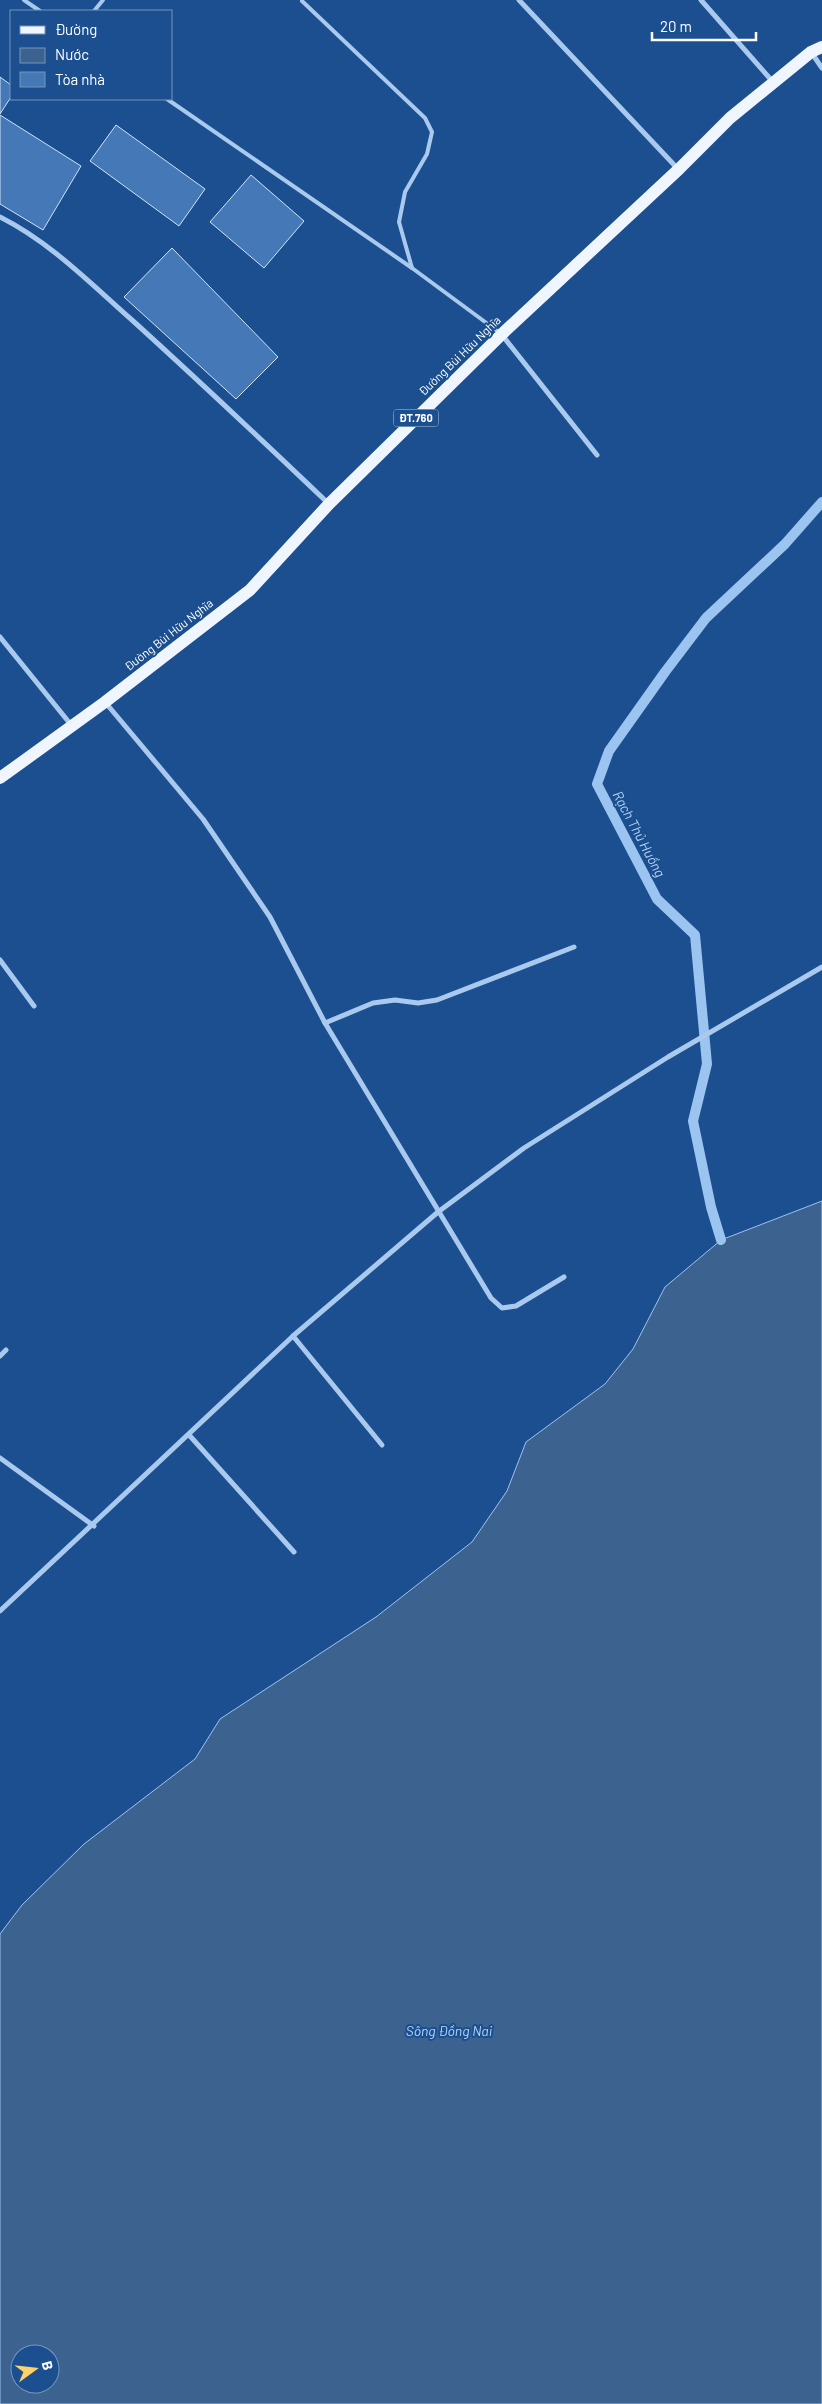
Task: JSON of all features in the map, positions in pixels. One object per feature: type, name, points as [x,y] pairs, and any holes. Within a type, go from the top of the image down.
[{"type":"main road","name":"Đường Bùi Hữu Nghĩa","points":[[0,778],[105,702],[250,590],[329,504],[502,334],[679,169],[730,118],[816,49]]},
{"type":"street","points":[[519,0],[679,169]]},
{"type":"street","points":[[701,0],[773,83]]},
{"type":"street","points":[[816,49],[822,68]]},
{"type":"street","points":[[0,217],[43,244],[73,267],[197,379],[329,504]]},
{"type":"street","points":[[502,334],[597,454]]},
{"type":"street","points":[[0,637],[72,726]]},
{"type":"street","points":[[105,702],[203,819],[270,917],[325,1023],[491,1298],[502,1308],[516,1306],[564,1277]]},
{"type":"street","points":[[325,1023],[373,1003],[395,1000],[418,1003],[437,1000],[574,947]]},
{"type":"street","points":[[0,960],[34,1006]]},
{"type":"street","points":[[0,1611],[190,1436],[293,1336],[438,1212],[524,1148],[668,1057],[822,967]]},
{"type":"street","points":[[293,1336],[382,1445]]},
{"type":"street","points":[[0,1356],[6,1350]]},
{"type":"street","points":[[190,1436],[294,1552]]},
{"type":"street","points":[[0,1458],[94,1526]]},
{"type":"lane","points":[[24,0],[39,10]]},
{"type":"lane","points":[[302,1],[425,118],[432,132],[427,154],[405,192],[398,222],[412,268]]},
{"type":"lane","points":[[168,100],[412,268],[502,334]]},
{"type":"water","name":"Sông Đồng Nai","points":[[822,1201],[822,2404],[0,2404],[0,1934],[22,1905],[84,1844],[195,1759],[220,1719],[376,1617],[472,1542],[507,1491],[526,1442],[605,1384],[633,1349],[665,1287],[721,1240]]},
{"type":"building","points":[[0,77],[10,84],[10,99],[0,114]]},
{"type":"building","points":[[0,115],[81,166],[43,230],[0,204]]},
{"type":"building","points":[[116,125],[205,189],[179,226],[90,161]]},
{"type":"building","points":[[251,175],[304,221],[264,268],[210,222]]},
{"type":"building","points":[[172,248],[278,357],[236,399],[124,297]]},
{"type":"waterway","name":"Rạch Thủ Huồng","points":[[721,1240],[711,1207],[693,1121],[707,1064],[695,935],[657,899],[597,784],[609,751],[706,618],[785,544],[822,502]]}]
